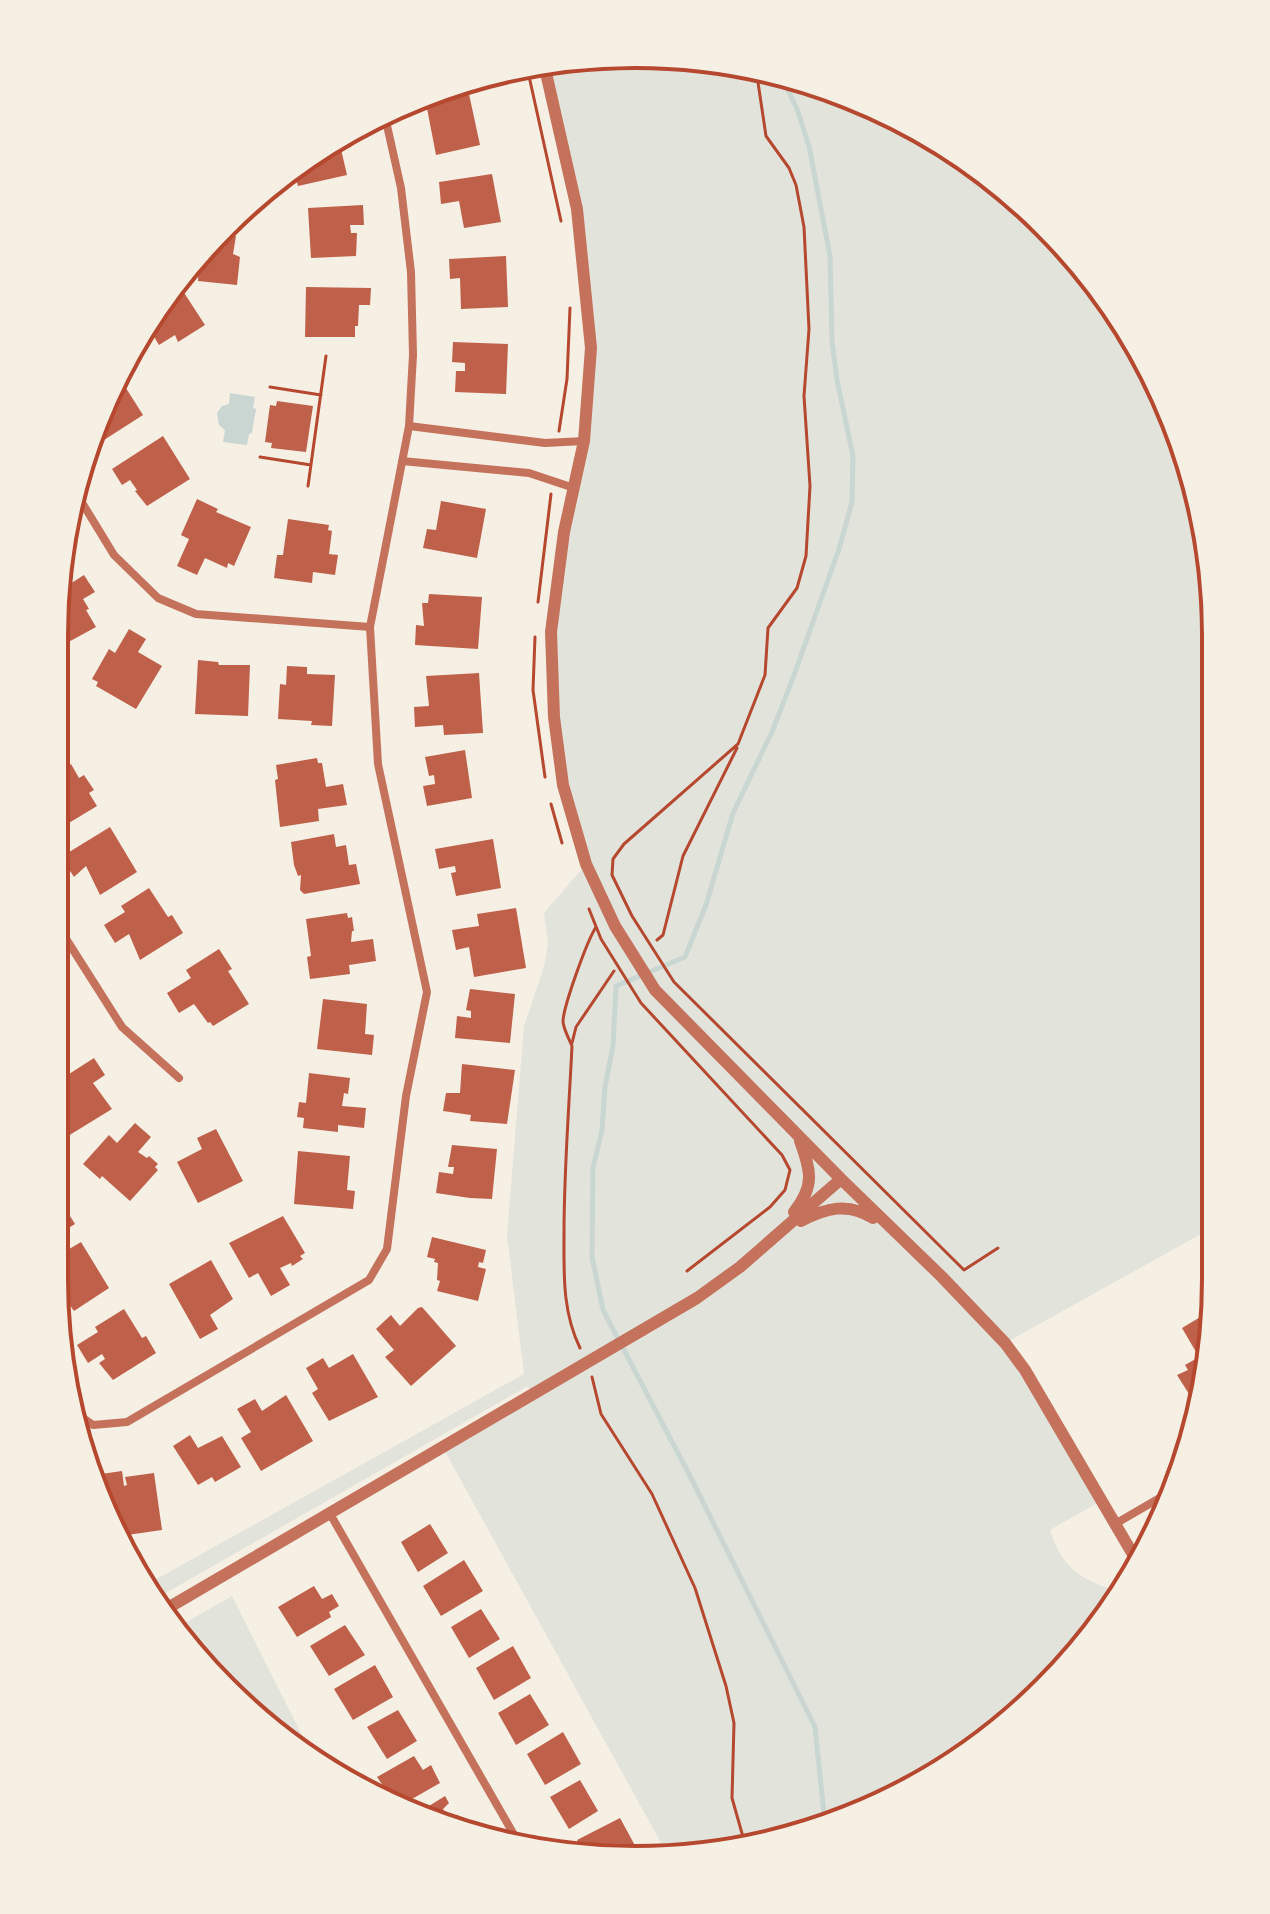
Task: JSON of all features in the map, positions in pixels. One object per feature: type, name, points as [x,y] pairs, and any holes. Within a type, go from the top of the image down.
[{"type":"street","points":[[547,75],[577,209],[591,348],[584,441],[564,532],[551,632],[554,717],[567,798],[586,864],[615,926],[655,990],[1005,1343],[1025,1370],[1132,1552]]},
{"type":"street","points":[[86,1420],[93,1425],[127,1422],[369,1280],[387,1249],[406,1096],[427,992],[378,764],[370,627],[409,426],[413,355],[411,272],[401,188],[387,125]]},
{"type":"street","points":[[409,426],[545,443],[584,441]]},
{"type":"street","points":[[402,461],[529,473],[574,488]]},
{"type":"street","points":[[83,505],[114,555],[158,598],[196,614],[370,627]]},
{"type":"street","points":[[68,942],[122,1027],[179,1078]]},
{"type":"street","points":[[777,1234],[803,1201],[810,1182],[799,1135]]},
{"type":"street","points":[[172,1605],[697,1298],[740,1267],[841,1179]]},
{"type":"street","points":[[777,1234],[826,1209],[862,1211],[894,1231]]},
{"type":"street","points":[[1115,1524],[1158,1499]]},
{"type":"street","points":[[329,1512],[513,1832]]},
{"type":"path","points":[[529,78],[562,225]]},
{"type":"path","points":[[657,940],[663,935],[683,856],[738,744],[765,675],[768,628],[797,588],[806,556],[810,486],[804,396],[809,286],[804,227],[796,185],[789,168],[766,136],[758,82]]},
{"type":"path","points":[[557,442],[567,379],[570,307]]},
{"type":"path","points":[[308,486],[326,356]]},
{"type":"path","points":[[270,387],[321,395]]},
{"type":"path","points":[[260,457],[311,465]]},
{"type":"path","points":[[551,496],[553,482]]},
{"type":"path","points":[[738,744],[647,824],[613,859],[612,875],[632,916],[674,982],[964,1270],[998,1248]]},
{"type":"path","points":[[572,1046],[563,1024],[566,1007],[589,938],[596,927],[641,1003],[782,1155],[790,1170],[785,1190],[770,1207],[687,1271]]},
{"type":"path","points":[[582,1353],[567,1316],[564,1292],[564,1199],[572,1046],[576,1027],[614,971]]},
{"type":"path","points":[[590,1372],[601,1414],[652,1494],[695,1588],[726,1686],[734,1723],[732,1798],[743,1836]]},
{"type":"shaded area","points":[[635,68],[672,69],[746,79],[782,87],[852,111],[918,144],[980,185],[1036,234],[1085,290],[1126,352],[1159,418],[1183,488],[1201,598],[1202,1234],[1005,1343],[1101,1501],[1050,1530],[1055,1543],[1074,1570],[1109,1589],[1085,1624],[1036,1680],[980,1729],[918,1770],[852,1803],[782,1827],[672,1845],[662,1845],[442,1446],[531,1394],[528,1386],[164,1594],[155,1580],[524,1374],[507,1235],[524,1026],[544,967],[548,944],[544,913],[586,864],[563,785],[551,632],[584,441],[591,348],[577,209],[547,75]]},
{"type":"shaded area","points":[[230,393],[255,397],[252,433],[247,445],[223,442],[225,430],[219,425],[217,413],[222,406],[229,404]]},
{"type":"shaded area","points":[[232,1596],[304,1739],[234,1680],[184,1623]]},
{"type":"building","points":[[469,94],[480,145],[436,155],[427,108]]},
{"type":"building","points":[[341,151],[347,175],[298,186],[297,180]]},
{"type":"building","points":[[492,174],[501,222],[464,228],[459,201],[441,204],[439,182]]},
{"type":"building","points":[[363,205],[364,225],[350,225],[351,233],[357,233],[356,256],[311,258],[308,208]]},
{"type":"building","points":[[233,236],[236,236],[233,254],[240,257],[237,285],[198,281],[198,274],[209,261]]},
{"type":"building","points":[[506,256],[508,307],[461,309],[460,278],[450,279],[449,259]]},
{"type":"building","points":[[306,287],[371,288],[370,305],[359,305],[355,337],[305,337]]},
{"type":"building","points":[[184,292],[205,325],[178,342],[175,335],[159,345],[154,336]]},
{"type":"building","points":[[453,342],[508,344],[506,394],[455,392],[456,371],[465,371],[465,363],[452,362]]},
{"type":"building","points":[[125,386],[143,415],[104,440],[111,418]]},
{"type":"building","points":[[277,401],[313,406],[306,452],[271,448],[272,443],[265,442],[270,405],[276,406]]},
{"type":"building","points":[[163,436],[190,479],[147,506],[130,480],[122,485],[112,469]]},
{"type":"building","points":[[197,499],[218,509],[216,512],[251,527],[234,566],[228,563],[227,568],[205,558],[197,575],[177,566],[189,539],[181,535]]},
{"type":"building","points":[[441,501],[486,509],[477,558],[423,548],[427,529],[436,530]]},
{"type":"building","points":[[288,519],[329,525],[328,530],[332,531],[329,554],[338,555],[335,575],[313,572],[312,583],[274,578],[277,555],[283,555]]},
{"type":"building","points":[[84,575],[95,592],[83,599],[96,627],[68,642],[69,598],[71,584]]},
{"type":"building","points":[[429,594],[482,597],[478,649],[415,645],[416,625],[424,626],[422,603],[428,603]]},
{"type":"building","points":[[129,629],[146,639],[138,652],[162,666],[136,709],[96,686],[98,682],[92,679],[109,649],[115,653]]},
{"type":"building","points":[[198,660],[218,662],[219,665],[250,665],[248,716],[195,714]]},
{"type":"building","points":[[287,666],[307,667],[307,674],[335,675],[332,726],[278,719],[280,684],[286,685]]},
{"type":"building","points":[[479,673],[483,733],[444,735],[443,725],[415,727],[414,707],[429,706],[426,676]]},
{"type":"building","points":[[465,750],[472,798],[427,806],[423,786],[435,784],[434,775],[429,776],[425,757]]},
{"type":"building","points":[[317,758],[318,763],[322,763],[326,787],[343,784],[347,805],[318,809],[319,821],[280,827],[276,765]]},
{"type":"building","points":[[71,764],[79,778],[84,775],[94,790],[89,793],[97,806],[68,824],[68,766]]},
{"type":"building","points":[[110,827],[137,872],[100,895],[86,866],[74,877],[68,868],[68,853]]},
{"type":"building","points":[[334,834],[336,847],[346,845],[349,865],[356,864],[360,884],[304,894],[300,890],[301,875],[298,876],[294,865],[291,842]]},
{"type":"building","points":[[493,839],[501,888],[456,896],[451,873],[456,872],[455,866],[439,869],[435,849]]},
{"type":"building","points":[[149,888],[183,933],[140,960],[129,934],[115,943],[104,925],[125,912],[121,906]]},
{"type":"building","points":[[516,908],[526,968],[474,977],[469,947],[456,950],[452,930],[479,926],[477,914]]},
{"type":"building","points":[[347,913],[348,918],[352,917],[354,931],[351,942],[373,939],[376,961],[349,965],[350,974],[310,979],[307,957],[311,956],[306,919]]},
{"type":"building","points":[[219,949],[232,969],[228,971],[249,1004],[213,1026],[194,1004],[179,1013],[167,993],[191,978],[186,970]]},
{"type":"building","points":[[470,989],[515,994],[510,1043],[455,1038],[457,1016],[471,1018],[471,1011],[466,1010]]},
{"type":"building","points":[[323,999],[367,1004],[365,1034],[374,1035],[372,1055],[317,1049]]},
{"type":"building","points":[[94,1058],[105,1075],[93,1083],[112,1109],[68,1136],[68,1075]]},
{"type":"building","points":[[462,1064],[515,1070],[507,1124],[470,1121],[471,1115],[443,1111],[446,1093],[460,1093]]},
{"type":"building","points":[[309,1073],[350,1078],[348,1094],[344,1093],[342,1106],[366,1108],[364,1128],[338,1125],[338,1132],[303,1128],[304,1118],[297,1117],[299,1102],[306,1103]]},
{"type":"building","points":[[135,1123],[151,1137],[138,1152],[158,1164],[155,1167],[158,1170],[130,1201],[83,1164],[109,1135],[117,1143]]},
{"type":"building","points":[[216,1129],[243,1181],[198,1203],[177,1162],[202,1149],[197,1138]]},
{"type":"building","points":[[452,1145],[497,1149],[492,1199],[436,1193],[439,1172],[453,1174],[454,1167],[448,1167]]},
{"type":"building","points":[[298,1151],[350,1156],[347,1190],[355,1191],[353,1209],[294,1204]]},
{"type":"building","points":[[68,1213],[75,1224],[68,1228]]},
{"type":"building","points":[[283,1216],[305,1253],[300,1256],[303,1259],[292,1266],[291,1263],[280,1268],[290,1285],[271,1296],[258,1273],[249,1278],[229,1243]]},
{"type":"building","points":[[432,1237],[486,1250],[483,1263],[479,1262],[478,1267],[486,1269],[478,1301],[437,1291],[440,1281],[437,1280],[438,1263],[427,1257]]},
{"type":"building","points":[[81,1242],[109,1288],[74,1311],[69,1303],[68,1250]]},
{"type":"building","points":[[211,1260],[233,1299],[210,1315],[218,1329],[200,1339],[169,1284]]},
{"type":"building","points":[[422,1307],[456,1346],[411,1386],[385,1357],[394,1350],[376,1329],[391,1315],[400,1326]]},
{"type":"building","points":[[124,1309],[142,1338],[146,1336],[156,1353],[113,1380],[99,1363],[105,1359],[102,1354],[88,1363],[77,1345],[98,1332],[95,1327]]},
{"type":"building","points":[[1201,1317],[1197,1353],[1182,1328]]},
{"type":"building","points":[[353,1354],[378,1397],[329,1421],[312,1393],[318,1389],[306,1368],[323,1358],[329,1368]]},
{"type":"building","points":[[1196,1359],[1190,1395],[1177,1375],[1188,1370],[1185,1365]]},
{"type":"building","points":[[286,1395],[313,1441],[261,1471],[241,1438],[251,1432],[237,1409],[255,1399],[262,1411]]},
{"type":"building","points":[[190,1435],[198,1448],[222,1436],[241,1467],[215,1482],[212,1477],[198,1485],[173,1446]]},
{"type":"building","points":[[122,1471],[124,1486],[127,1485],[125,1477],[154,1473],[162,1530],[129,1535],[103,1474]]},
{"type":"building","points":[[430,1524],[448,1553],[418,1572],[401,1542]]},
{"type":"building","points":[[464,1560],[483,1591],[441,1616],[423,1586]]},
{"type":"building","points":[[314,1586],[322,1599],[332,1594],[339,1606],[329,1612],[331,1617],[297,1637],[278,1607]]},
{"type":"building","points":[[481,1609],[500,1639],[469,1658],[451,1627]]},
{"type":"building","points":[[345,1625],[365,1655],[329,1676],[310,1646]]},
{"type":"building","points":[[513,1646],[531,1678],[494,1700],[476,1668]]},
{"type":"building","points":[[375,1665],[393,1697],[353,1720],[334,1689]]},
{"type":"building","points":[[530,1694],[549,1725],[516,1745],[498,1713]]},
{"type":"building","points":[[398,1710],[417,1741],[387,1759],[367,1727]]},
{"type":"building","points":[[563,1732],[581,1764],[545,1785],[527,1754]]},
{"type":"building","points":[[414,1756],[423,1770],[431,1765],[440,1783],[411,1800],[385,1788],[377,1777]]},
{"type":"building","points":[[580,1780],[598,1811],[569,1829],[550,1797]]},
{"type":"building","points":[[445,1796],[449,1803],[443,1809],[445,1813],[428,1807]]},
{"type":"building","points":[[620,1818],[635,1846],[598,1845],[579,1843],[577,1840]]},
{"type":"waterway","points":[[787,89],[809,146],[830,256],[832,341],[853,456],[852,502],[839,549],[793,678],[772,732],[733,813],[706,905],[685,957],[616,986],[613,1046],[605,1087],[602,1130],[593,1168],[592,1257],[603,1310],[815,1727],[824,1813]]}]
